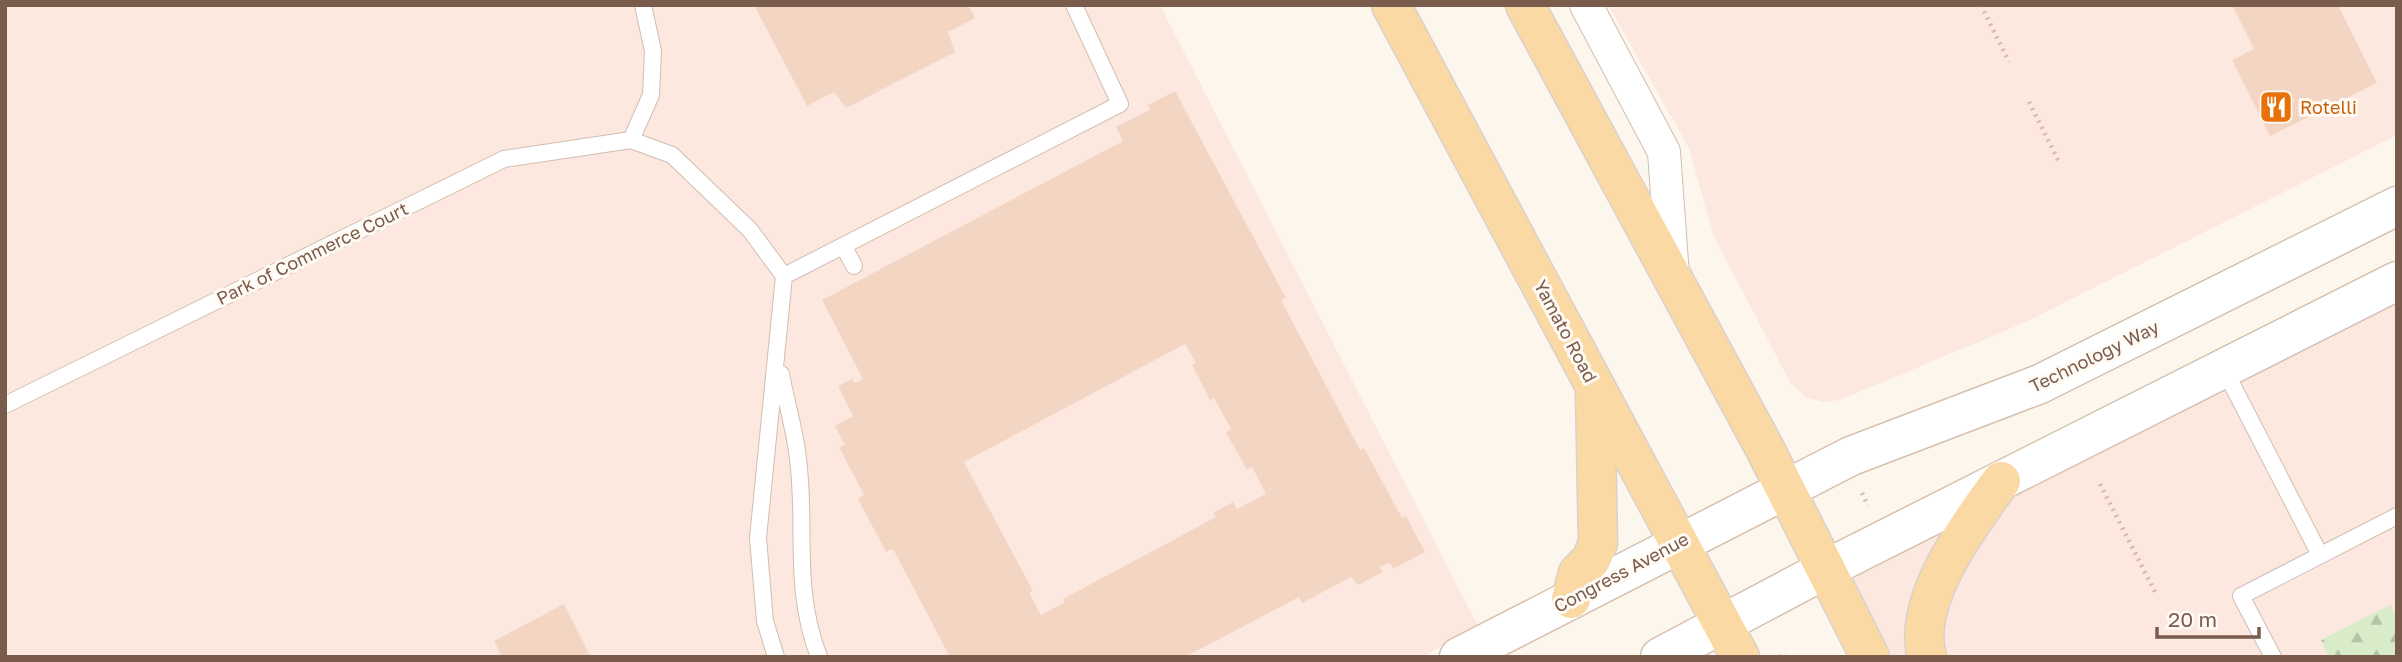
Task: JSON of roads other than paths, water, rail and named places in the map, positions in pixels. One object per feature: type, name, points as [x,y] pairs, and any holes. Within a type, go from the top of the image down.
[{"type":"main road","name":"Yamato Road","points":[[1391,5],[1732,640]]},
{"type":"main road","points":[[1525,5],[1785,489],[1870,657]]},
{"type":"main road","points":[[1571,598],[1578,573],[1591,560],[1598,543],[1595,387]]},
{"type":"main road","points":[[1927,657],[1924,634],[1927,617],[1943,574],[1967,528],[2001,481]]},
{"type":"street","points":[[1586,5],[1664,152],[1674,284]]},
{"type":"street","name":"Technology Way","points":[[1785,489],[1851,456],[2040,383],[2397,206]]},
{"type":"street","points":[[1660,657],[1732,640],[1826,569],[2397,281]]},
{"type":"street","name":"Congress Avenue","points":[[1459,657],[1785,489]]},
{"type":"lane","points":[[643,5],[653,51],[651,95],[631,140],[673,155],[750,230],[784,276],[758,538],[765,621],[776,657]]},
{"type":"lane","points":[[784,276],[1120,104],[1074,5]]},
{"type":"lane","name":"Park of Commerce Court","points":[[5,405],[504,159],[631,140]]},
{"type":"lane","points":[[844,247],[854,266]]},
{"type":"lane","points":[[777,358],[798,459],[800,571],[807,624],[819,657]]},
{"type":"lane","points":[[2224,369],[2320,555]]},
{"type":"lane","points":[[2273,657],[2241,596],[2397,516]]},
{"type":"lane","points":[[2262,633],[2262,657]]},
{"type":"place","name":"Rotelli","points":[[2276,107]]}]
